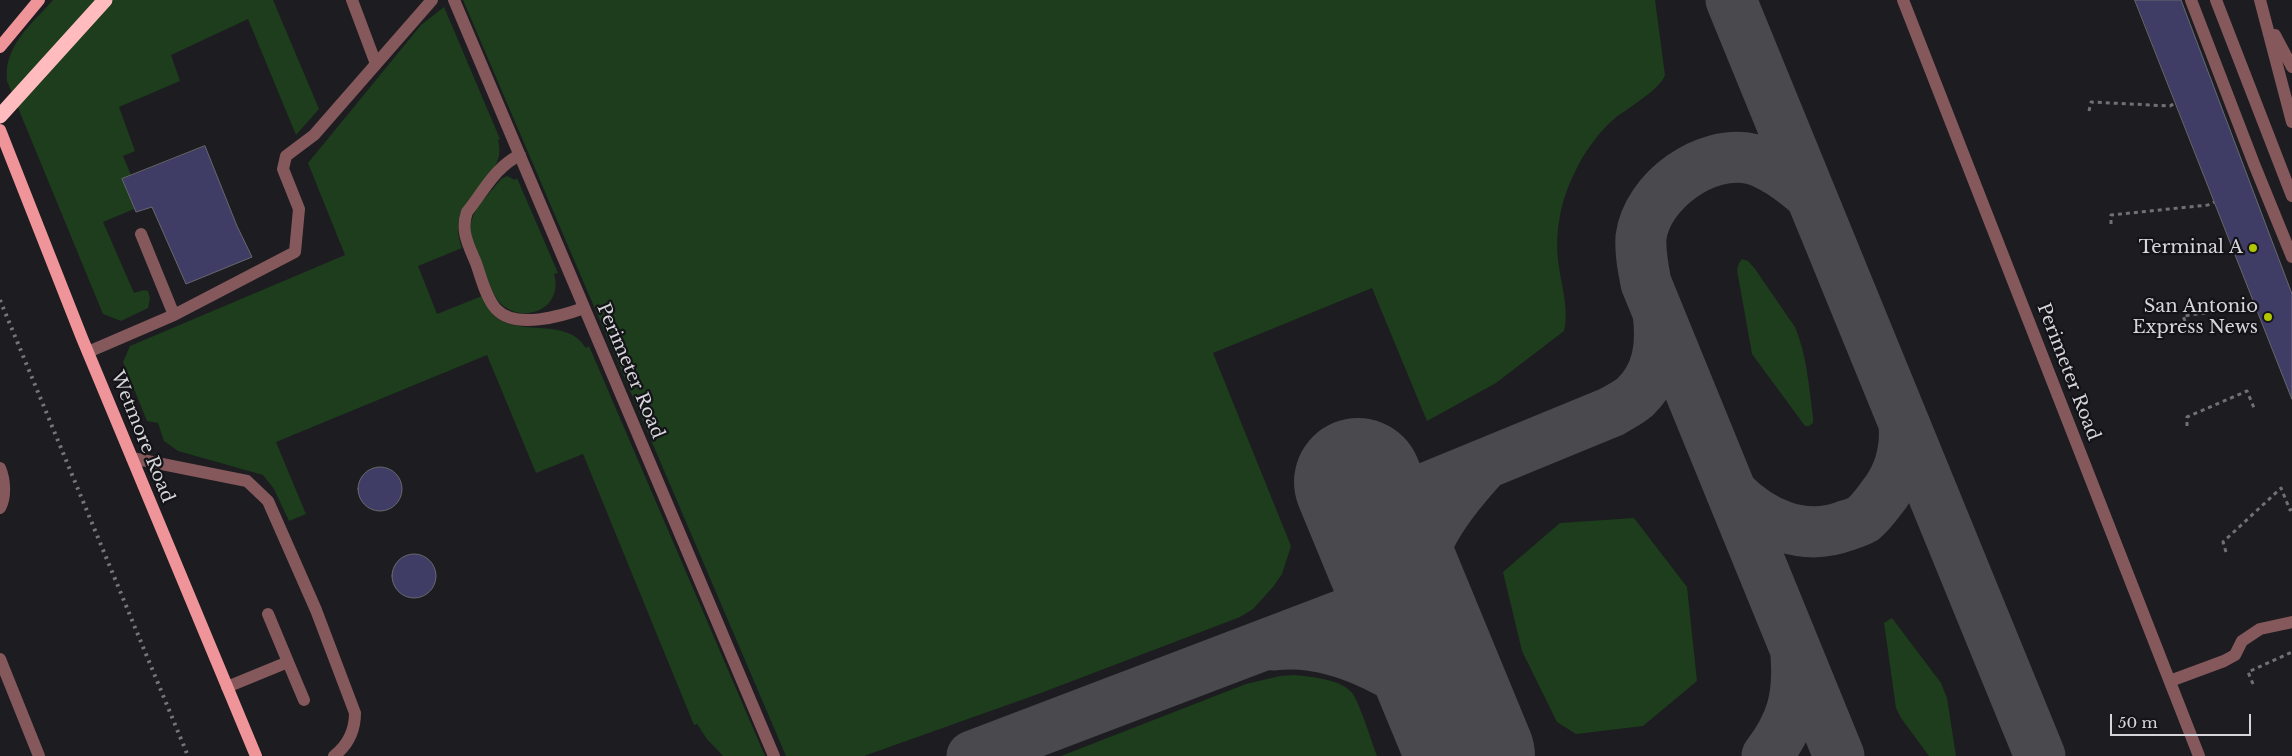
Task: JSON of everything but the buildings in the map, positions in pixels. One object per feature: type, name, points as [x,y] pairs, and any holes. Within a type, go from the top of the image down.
[{"type":"highway","points":[[0,116],[105,0]]},
{"type":"main road","points":[[0,46],[39,0]]},
{"type":"main road","name":"Wetmore Road","points":[[0,130],[88,352],[256,756]]},
{"type":"street","points":[[352,0],[376,64]]},
{"type":"street","points":[[88,352],[174,315],[295,252],[298,210],[283,169],[286,156],[314,134],[432,0]]},
{"type":"street","name":"Perimeter Road","points":[[454,0],[774,756]]},
{"type":"street","name":"Perimeter Road","points":[[1903,0],[2200,756]]},
{"type":"street","points":[[2191,0],[2292,257]]},
{"type":"street","points":[[2216,0],[2292,196]]},
{"type":"street","points":[[2260,0],[2292,122]]},
{"type":"street","points":[[2266,18],[2292,67]]},
{"type":"street","points":[[520,155],[510,160],[500,170],[467,212],[464,219],[463,229],[467,242],[490,299],[496,309],[504,315],[516,319],[547,319],[584,308]]},
{"type":"street","points":[[141,234],[174,315]]},
{"type":"street","points":[[132,458],[247,481],[268,501],[316,610],[355,713],[355,726],[348,740],[334,756]]},
{"type":"street","points":[[0,468],[4,478],[2,506]]},
{"type":"street","points":[[268,614],[304,700]]},
{"type":"street","points":[[2170,681],[2203,670],[2235,655],[2242,641],[2260,629],[2292,622]]},
{"type":"street","points":[[0,658],[40,756]]},
{"type":"street","points":[[227,687],[288,662]]},
{"type":"path","points":[[2089,111],[2091,102],[2170,106],[2175,103]]},
{"type":"path","points":[[2111,224],[2111,215],[2208,205],[2214,202]]},
{"type":"path","points":[[2184,321],[2184,316],[2248,307],[2254,304]]},
{"type":"path","points":[[2187,426],[2187,417],[2246,391],[2254,408],[2257,407]]},
{"type":"path","points":[[2226,552],[2224,542],[2281,488],[2290,510],[2292,510]]},
{"type":"path","points":[[2253,684],[2248,672],[2292,652]]},
{"type":"green space","points":[[53,0],[273,0],[319,109],[296,135],[248,19],[171,55],[180,81],[119,107],[135,151],[123,156],[131,175],[122,179],[134,209],[103,222],[134,293],[144,290],[148,291],[150,298],[148,308],[121,321],[103,314],[7,81],[7,68],[14,46],[28,27]]},
{"type":"green space","points":[[463,0],[1655,0],[1665,75],[1657,86],[1614,119],[1602,131],[1582,159],[1569,185],[1559,219],[1557,243],[1565,307],[1564,331],[1496,383],[1427,421],[1372,288],[1213,353],[1291,546],[1282,574],[1253,609],[1240,617],[1041,693],[864,756],[786,756]]},
{"type":"green space","points":[[444,7],[500,139],[498,140],[499,155],[495,167],[468,201],[461,214],[458,230],[462,248],[418,266],[437,314],[482,296],[492,314],[505,322],[517,326],[567,333],[577,338],[586,348],[589,346],[765,756],[723,756],[707,739],[697,724],[694,725],[583,454],[536,473],[487,355],[276,442],[306,514],[289,521],[274,489],[263,475],[178,451],[164,441],[158,423],[147,421],[123,362],[130,346],[345,255],[308,163],[421,25]]},
{"type":"green space","points":[[507,176],[515,180],[517,178],[558,273],[554,274],[556,286],[548,304],[540,310],[531,313],[511,310],[501,304],[494,295],[470,228],[477,209],[501,179]]},
{"type":"green space","points":[[1742,259],[1748,261],[1755,269],[1795,327],[1805,360],[1809,383],[1813,423],[1809,426],[1805,426],[1752,354],[1737,270]]},
{"type":"green space","points":[[1634,518],[1687,587],[1697,681],[1643,726],[1576,734],[1557,722],[1522,651],[1503,572],[1560,523]]},
{"type":"green space","points":[[1892,618],[1941,683],[1947,698],[1956,756],[1929,756],[1901,718],[1896,708],[1884,623]]},
{"type":"green space","points":[[1295,675],[1334,682],[1348,689],[1353,694],[1359,707],[1377,756],[1061,756],[1246,684],[1280,676]]},
{"type":"taxiway","points":[[1731,0],[2040,756]]},
{"type":"taxiway","points":[[1810,195],[1783,174],[1768,165],[1752,159],[1734,157],[1716,160],[1698,167],[1681,177],[1654,204],[1646,220],[1641,237],[1641,249],[1646,283],[1839,756]]},
{"type":"taxiway","points":[[1370,511],[1611,412],[1635,397],[1649,379],[1657,358],[1659,347],[1658,313]]},
{"type":"taxiway","points":[[1731,492],[1756,513],[1784,527],[1814,532],[1857,522],[1872,510],[1886,492],[1899,468],[1903,451],[1904,424]]},
{"type":"taxiway","points":[[1417,624],[1415,600],[1417,578],[1430,538],[1453,501],[1483,466]]},
{"type":"taxiway","points":[[972,756],[1403,592]]},
{"type":"taxiway","points":[[1274,645],[1299,644],[1325,648],[1350,655],[1376,666],[1422,694],[1443,711],[1460,729]]},
{"type":"taxiway","points":[[1767,756],[1776,744],[1792,709],[1796,684],[1796,655]]},
{"type":"runway","points":[[1358,482],[1471,756]]},
{"type":"railway","points":[[0,300],[188,756]]},
{"type":"place","name":"Terminal A","points":[[2253,248]]},
{"type":"place","name":"San Antonio Express News","points":[[2268,317]]}]
